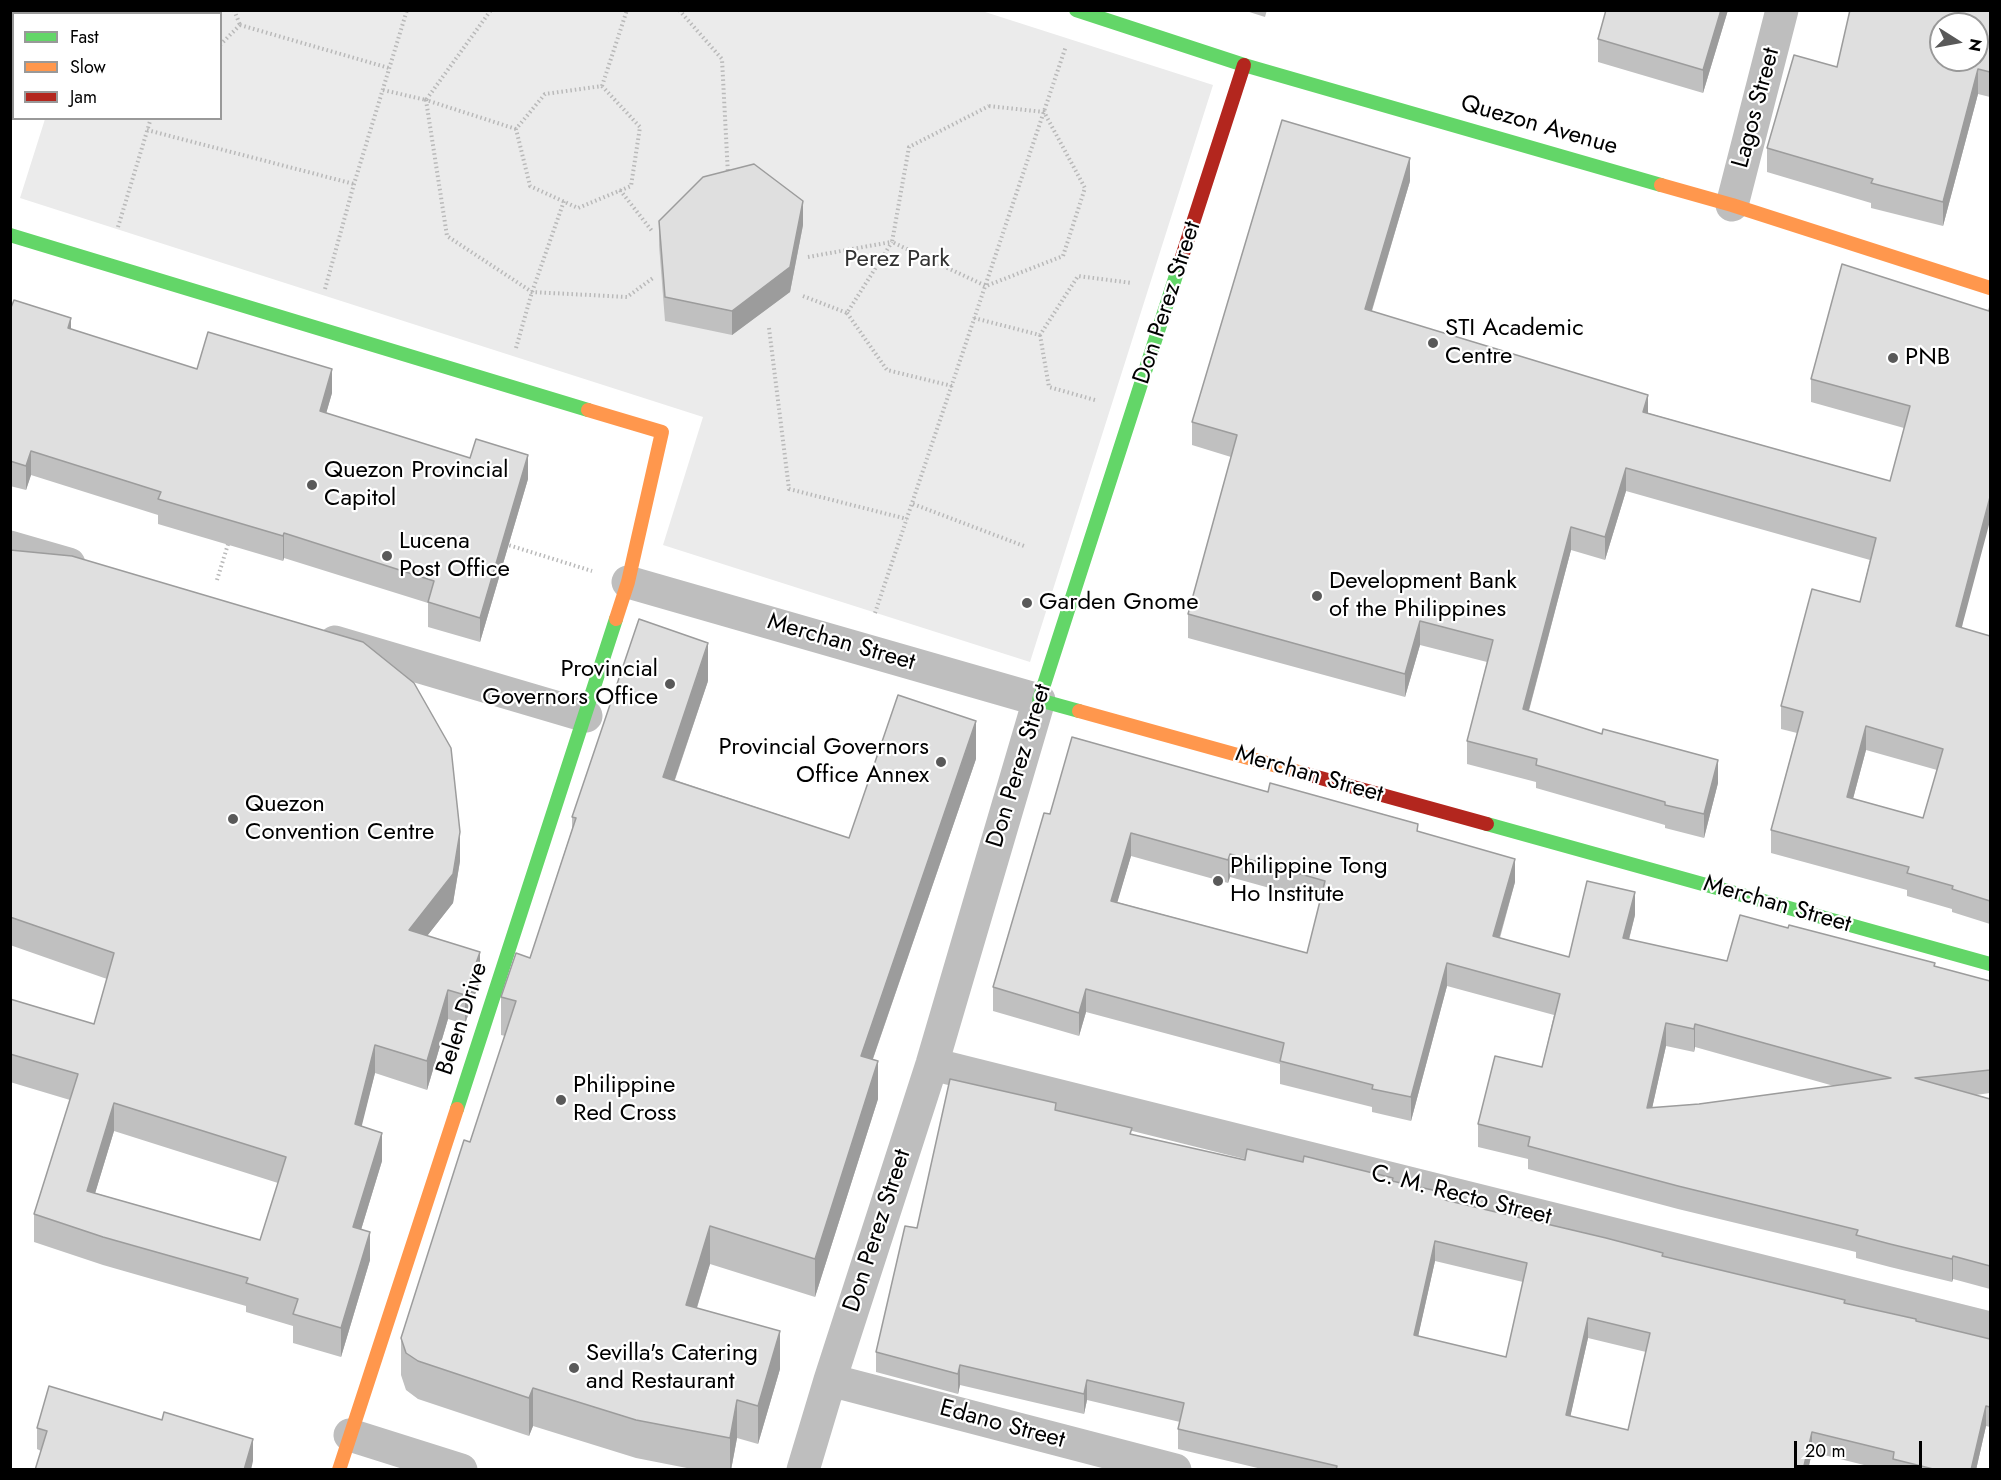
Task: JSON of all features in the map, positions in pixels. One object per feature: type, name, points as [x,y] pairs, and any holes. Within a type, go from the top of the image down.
[{"type":"main road","name":"Quezon Avenue","points":[[1076,11],[1245,65],[1732,205],[1990,288]]},
{"type":"main road","name":"Don Perez Street","points":[[1039,700],[1245,65]]},
{"type":"main road","points":[[10,235],[506,385]]},
{"type":"main road","name":"Belen Drive","points":[[339,1470],[628,582],[662,432],[506,385]]},
{"type":"main road","name":"Merchan Street","points":[[1039,700],[1990,964]]},
{"type":"street","name":"Lagos Street","points":[[1732,205],[1782,10]]},
{"type":"street","points":[[10,547],[102,574]]},
{"type":"street","name":"Merchan Street","points":[[628,582],[1039,700]]},
{"type":"street","points":[[307,634],[586,716]]},
{"type":"street","name":"Don Perez Street","points":[[803,1470],[932,1064],[1039,700]]},
{"type":"street","name":"C. M. Recto Street","points":[[932,1064],[1990,1328]]},
{"type":"street","name":"Edano Street","points":[[830,1380],[1174,1470]]},
{"type":"street","points":[[350,1435],[461,1470]]},
{"type":"path","points":[[234,10],[240,25]]},
{"type":"path","points":[[314,327],[354,184],[407,10]]},
{"type":"path","points":[[491,10],[426,99],[447,236],[532,292],[627,297],[653,278]]},
{"type":"path","points":[[602,87],[627,10]]},
{"type":"path","points":[[679,10],[722,59],[728,182]]},
{"type":"path","points":[[863,649],[1076,11]]},
{"type":"path","points":[[222,43],[240,25]]},
{"type":"path","points":[[240,25],[389,68]]},
{"type":"path","points":[[516,129],[545,94],[602,87]]},
{"type":"path","points":[[516,129],[531,186],[578,208],[631,186],[640,127],[602,87]]},
{"type":"path","points":[[383,90],[426,99],[516,129]]},
{"type":"path","points":[[847,313],[892,242],[909,147],[989,106],[1044,112]]},
{"type":"path","points":[[808,257],[892,242],[986,286],[1063,256],[1086,188],[1044,112]]},
{"type":"path","points":[[107,264],[150,120]]},
{"type":"path","points":[[147,130],[354,184]]},
{"type":"path","points":[[620,190],[652,231]]},
{"type":"path","points":[[506,385],[532,292],[564,201]]},
{"type":"path","points":[[1102,402],[1049,387],[1040,335],[1078,276],[1140,284]]},
{"type":"path","points":[[803,296],[847,313],[887,370],[952,386]]},
{"type":"path","points":[[974,318],[1040,335]]},
{"type":"path","points":[[769,328],[789,489],[907,519]]},
{"type":"path","points":[[912,504],[1024,546]]},
{"type":"path","points":[[217,580],[230,538]]},
{"type":"path","points":[[505,544],[628,582]]},
{"type":"green space","name":"Perez Park","points":[[982,11],[1213,85],[1030,662],[663,545],[703,417],[20,198],[45,120],[222,120],[222,12],[78,12]]},
{"type":"building","points":[[1606,10],[1721,10],[1703,70],[1598,39]]},
{"type":"building","points":[[1850,10],[1990,10],[1990,72],[1989,12],[1929,12],[1929,72],[1977,72],[1943,202],[1871,183],[1873,179],[1767,148],[1794,55],[1837,67]]},
{"type":"building","points":[[1282,120],[1410,158],[1365,309],[1648,395],[1643,412],[1890,481],[1910,406],[1811,379],[1842,264],[1989,311],[1990,306],[1990,497],[1956,626],[1990,636],[1990,901],[1952,889],[1953,886],[1907,873],[1909,867],[1771,830],[1803,712],[1781,706],[1812,589],[1860,602],[1876,538],[1626,468],[1605,537],[1571,527],[1523,709],[1602,734],[1603,729],[1718,760],[1704,814],[1665,805],[1665,802],[1536,765],[1537,759],[1467,741],[1493,640],[1420,621],[1405,674],[1188,614],[1237,435],[1192,422]],"holes":[[[1866,726],[1943,749],[1923,818],[1847,797]]]},
{"type":"building","points":[[754,164],[803,201],[790,267],[732,311],[665,297],[659,221],[703,177]]},
{"type":"building","points":[[14,300],[71,318],[68,328],[197,369],[208,332],[332,369],[320,411],[470,458],[476,439],[528,455],[480,618],[428,602],[434,581],[284,533],[283,536],[158,499],[161,492],[31,451],[26,466],[10,461],[10,310]]},
{"type":"building","name":"Quezon Convention Centre","points":[[10,550],[72,556],[363,642],[414,683],[451,748],[460,832],[453,874],[409,930],[480,952],[465,995],[448,990],[427,1061],[375,1045],[355,1124],[382,1133],[353,1227],[370,1232],[341,1328],[293,1314],[298,1299],[246,1283],[248,1278],[103,1237],[34,1214],[78,1074],[10,1054],[10,999],[94,1024],[114,953],[10,917]],"holes":[[[114,1103],[286,1157],[260,1240],[87,1191]]]},
{"type":"building","points":[[639,619],[708,643],[663,777],[849,838],[898,695],[976,721],[861,1056],[878,1061],[815,1259],[710,1226],[686,1305],[780,1331],[758,1406],[737,1400],[730,1438],[636,1420],[533,1388],[529,1398],[418,1361],[406,1353],[401,1338],[464,1140],[470,1142],[516,1001],[501,997],[516,953],[530,958],[576,818],[572,817]]},
{"type":"building","points":[[1072,737],[1268,792],[1270,783],[1418,824],[1417,831],[1515,859],[1493,936],[1569,957],[1587,881],[1635,892],[1623,938],[1727,961],[1740,915],[1788,928],[1789,925],[1935,963],[1934,966],[1990,981],[1990,1070],[1915,1078],[1990,1099],[1990,1266],[1953,1256],[1952,1259],[1890,1244],[1856,1235],[1858,1230],[1528,1146],[1530,1137],[1478,1124],[1495,1056],[1542,1067],[1560,994],[1447,963],[1411,1097],[1372,1089],[1373,1085],[1280,1061],[1284,1043],[1086,989],[1079,1013],[993,987],[1044,813],[1050,814]],"holes":[[[1131,833],[1228,860],[1230,854],[1325,881],[1307,953],[1111,901]],[[1666,1023],[1694,1029],[1695,1024],[1891,1078],[1699,1104],[1647,1108]]]},
{"type":"building","points":[[950,1079],[1056,1103],[1055,1110],[1132,1128],[1130,1134],[1245,1160],[1247,1149],[1303,1162],[1304,1156],[1393,1178],[1392,1181],[1446,1193],[1445,1200],[1606,1238],[1663,1253],[1662,1256],[1845,1300],[1844,1303],[1990,1339],[1990,1407],[1986,1406],[1971,1470],[1937,1470],[1893,1459],[1894,1452],[1812,1432],[1803,1470],[1336,1470],[1337,1466],[1178,1429],[1184,1403],[1087,1380],[1084,1394],[960,1365],[958,1374],[876,1352],[905,1226],[917,1228]],"holes":[[[1435,1241],[1527,1263],[1506,1357],[1414,1335]],[[1588,1318],[1650,1333],[1628,1430],[1566,1415]]]},
{"type":"building","points":[[49,1386],[162,1420],[164,1412],[253,1439],[244,1470],[35,1470],[47,1431],[37,1428]]},
{"type":"traffic: fast","points":[[1076,10],[1244,65],[1661,185]]},
{"type":"traffic: fast","points":[[10,235],[588,410]]},
{"type":"traffic: fast","points":[[1079,711],[1039,700],[1180,263]]},
{"type":"traffic: fast","points":[[457,1109],[616,619]]},
{"type":"traffic: fast","points":[[1487,824],[1990,964]]},
{"type":"traffic: slow","points":[[1661,185],[1732,205],[1990,288]]},
{"type":"traffic: slow","points":[[588,410],[662,432],[628,582],[616,619]]},
{"type":"traffic: slow","points":[[1079,711],[1306,774]]},
{"type":"traffic: slow","points":[[339,1470],[457,1109]]},
{"type":"traffic: jam","points":[[1180,263],[1244,65]]},
{"type":"traffic: jam","points":[[1306,774],[1487,824]]},
{"type":"place","name":"STI Academic Centre","points":[[1433,343]]},
{"type":"place","name":"PNB","points":[[1893,358]]},
{"type":"place","name":"Quezon Provincial Capitol","points":[[312,485]]},
{"type":"place","name":"Lucena Post Office","points":[[387,556]]},
{"type":"place","name":"Development Bank of the Philippines","points":[[1317,596]]},
{"type":"place","name":"Garden Gnome","points":[[1027,603]]},
{"type":"place","name":"Provincial Governors Office","points":[[670,684]]},
{"type":"place","name":"Provincial Governors Office Annex","points":[[941,762]]},
{"type":"place","name":"Quezon Convention Centre","points":[[233,819]]},
{"type":"place","name":"Philippine Tong Ho Institute","points":[[1218,881]]},
{"type":"place","name":"Philippine Red Cross","points":[[561,1100]]},
{"type":"place","name":"Sevilla's Catering and Restaurant","points":[[574,1368]]}]
